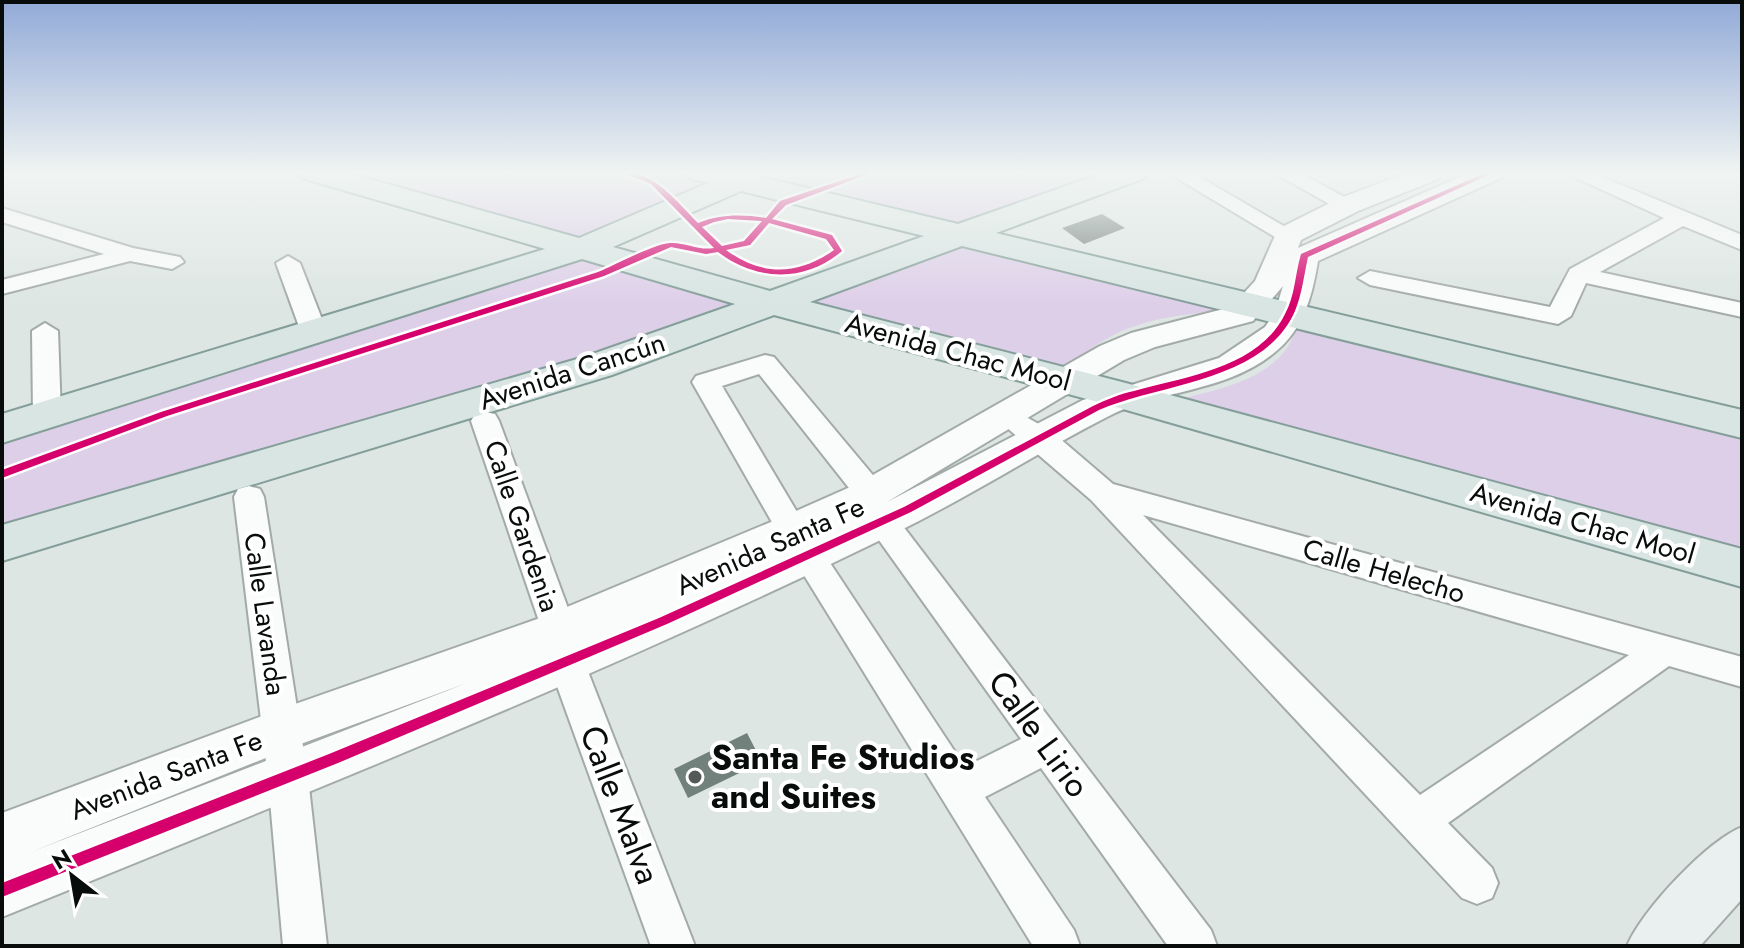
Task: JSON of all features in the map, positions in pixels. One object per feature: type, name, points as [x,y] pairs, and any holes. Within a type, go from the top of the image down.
[{"type":"main road","name":"Avenida Chac Mool","points":[[470,216],[771,303],[1122,395],[1742,568]]},
{"type":"main road","points":[[2,429],[583,248],[649,216]]},
{"type":"main road","points":[[900,216],[1742,424]]},
{"type":"main road","name":"Avenida Cancún","points":[[2,543],[598,366],[1022,216]]},
{"type":"main road","points":[[458,287],[503,262],[512,252],[515,242],[501,225]]},
{"type":"main road","points":[[1658,946],[1742,856]]},
{"type":"street","points":[[6,216],[129,254],[172,262]]},
{"type":"street","points":[[1255,216],[1288,235]]},
{"type":"street","points":[[1253,304],[1269,284],[1288,235],[1326,216]]},
{"type":"street","points":[[1293,313],[1304,256],[1393,216]]},
{"type":"street","points":[[1677,216],[1742,243]]},
{"type":"street","points":[[1370,278],[1551,317],[1561,313],[1578,274],[1681,218]]},
{"type":"street","points":[[2,287],[129,254]]},
{"type":"street","points":[[288,263],[314,332]]},
{"type":"street","points":[[1578,274],[1742,310]]},
{"type":"street","name":"Avenida Santa Fe","points":[[877,508],[1005,414],[1063,380],[1143,340],[1215,323],[1242,314],[1253,304]]},
{"type":"street","name":"Avenida Santa Fe","points":[[2,890],[288,778],[563,647],[1041,438],[1122,395],[1182,385],[1218,372],[1251,354],[1293,313]]},
{"type":"street","points":[[45,331],[47,415]]},
{"type":"street","name":"Calle Lirio","points":[[800,542],[706,382],[765,363],[877,508],[1195,946]]},
{"type":"street","name":"Calle Helecho","points":[[1005,414],[1041,438],[1102,492],[1477,883]]},
{"type":"street","name":"Calle Gardenia","points":[[485,421],[563,647]]},
{"type":"street","name":"Calle Helecho","points":[[1102,492],[1742,672]]},
{"type":"street","name":"Calle Lavanda","points":[[249,497],[288,778]]},
{"type":"street","points":[[800,542],[1058,946]]},
{"type":"street","name":"Avenida Santa Fe","points":[[2,838],[281,730],[563,647]]},
{"type":"street","name":"Calle Malva","points":[[563,647],[673,946]]},
{"type":"street","points":[[1417,821],[1665,650]]},
{"type":"street","points":[[959,790],[1047,745]]},
{"type":"street","points":[[288,778],[305,946]]},
{"type":"shaded area","points":[[485,216],[640,216],[583,243]]},
{"type":"shaded area","points":[[923,216],[979,216],[956,224]]},
{"type":"shaded area","points":[[962,248],[1226,310],[1141,324],[1105,340],[1068,367],[810,301]]},
{"type":"shaded area","points":[[583,254],[738,305],[480,401],[2,544],[2,429]]},
{"type":"shaded area","points":[[1297,326],[1742,433],[1742,551],[1184,398],[1236,383],[1267,367],[1290,343]]},
{"type":"building","points":[[1096,216],[1106,216],[1125,228],[1084,244],[1062,228]]},
{"type":"building","points":[[747,733],[762,762],[688,798],[674,769]]},
{"type":"cycle path","points":[[687,216],[722,251],[735,261],[765,271],[796,271],[811,267],[838,251],[829,237],[762,219],[728,217],[697,226]]},
{"type":"cycle path","points":[[2,474],[164,414],[601,274],[660,248],[671,245],[706,252],[747,243],[771,216]]},
{"type":"cycle path","points":[[2,890],[553,668],[772,573],[908,510],[1096,408],[1231,366],[1265,344],[1284,323],[1295,301],[1304,256],[1393,216]]},
{"type":"place","name":"Santa Fe Studios and Suites","points":[[695,777]]}]
